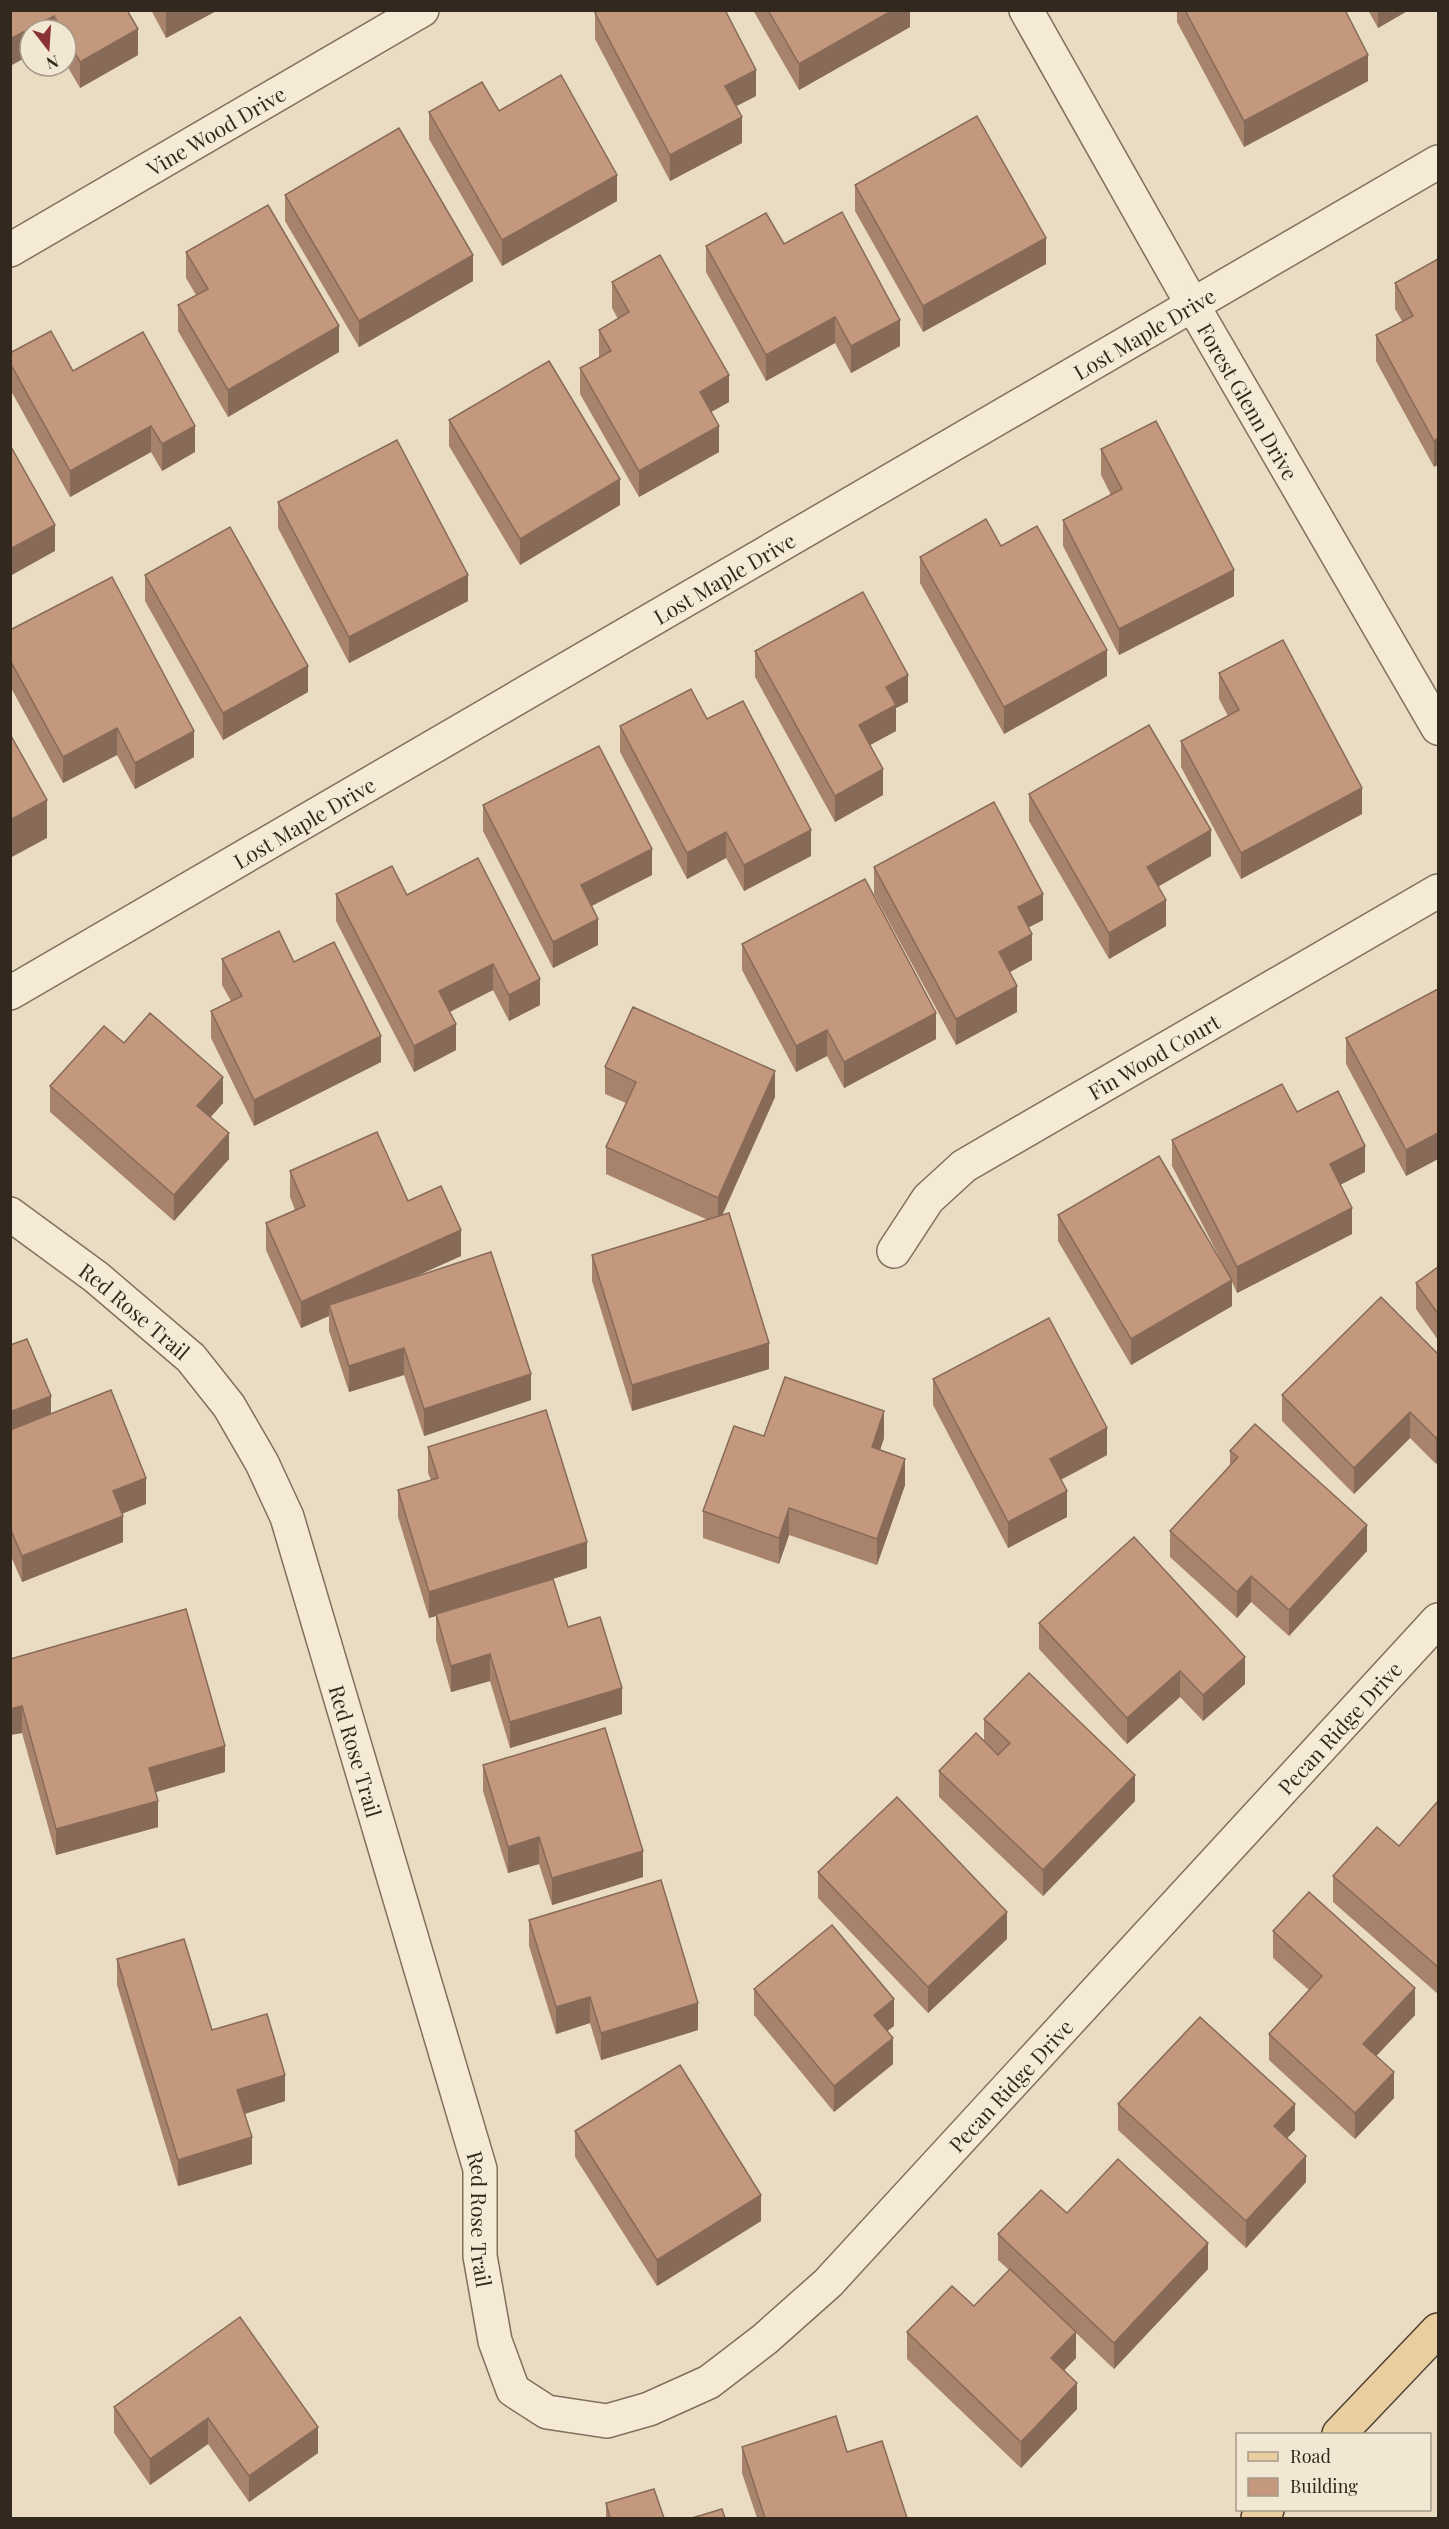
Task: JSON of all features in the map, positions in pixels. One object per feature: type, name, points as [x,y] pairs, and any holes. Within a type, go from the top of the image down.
[{"type":"main road","points":[[1340,2433],[1438,2330]]},
{"type":"street","name":"Vine Wood Drive","points":[[10,250],[422,10]]},
{"type":"street","name":"Forest Glenn Drive","points":[[1026,10],[1192,304],[1438,728]]},
{"type":"street","name":"Lost Maple Drive","points":[[10,993],[1438,162]]},
{"type":"street","name":"Fin Wood Court","points":[[894,1251],[928,1198],[964,1166],[1438,891]]},
{"type":"street","name":"Red Rose Trail","points":[[10,1214],[96,1277],[191,1358],[229,1406],[262,1463],[287,1517],[480,2169],[480,2256],[495,2341],[513,2390]]},
{"type":"street","name":"Pecan Ridge Drive","points":[[513,2390],[547,2412],[607,2421],[649,2409],[709,2382],[765,2339],[828,2283],[1438,1620]]},
{"type":"building","points":[[10,10],[127,10],[138,29],[80,62],[78,59],[78,18],[55,18],[54,16],[18,18],[18,35],[10,39]]},
{"type":"building","points":[[599,10],[725,10],[756,70],[725,86],[742,117],[670,155],[595,13]]},
{"type":"building","points":[[768,10],[893,10],[799,64]]},
{"type":"building","points":[[1185,10],[1345,10],[1368,55],[1244,121]]},
{"type":"building","points":[[561,75],[617,175],[502,240],[429,112],[482,82],[499,111]]},
{"type":"building","points":[[977,116],[1046,238],[923,306],[855,185]]},
{"type":"building","points":[[399,128],[473,255],[359,321],[285,195]]},
{"type":"building","points":[[268,205],[339,326],[228,390],[178,305],[208,289],[186,252]]},
{"type":"building","points":[[842,212],[900,320],[851,346],[835,317],[766,355],[706,246],[766,213],[784,244]]},
{"type":"building","points":[[660,255],[729,375],[700,392],[719,426],[639,471],[580,368],[611,351],[599,330],[629,312],[612,282]]},
{"type":"building","points":[[1438,259],[1438,438],[1434,441],[1376,335],[1413,316],[1395,283]]},
{"type":"building","points":[[51,331],[73,371],[143,332],[195,426],[162,444],[151,426],[70,471],[10,363],[10,353]]},
{"type":"building","points":[[549,361],[620,479],[520,539],[449,420]]},
{"type":"building","points":[[1156,421],[1234,570],[1119,629],[1063,520],[1122,489],[1101,449]]},
{"type":"building","points":[[397,440],[468,575],[349,637],[278,502]]},
{"type":"building","points":[[10,445],[55,525],[10,549]]},
{"type":"building","points":[[986,519],[1001,546],[1037,526],[1107,650],[1004,707],[920,557]]},
{"type":"building","points":[[230,527],[308,666],[223,713],[145,575]]},
{"type":"building","points":[[112,577],[194,731],[135,763],[117,728],[63,757],[10,660],[10,630]]},
{"type":"building","points":[[863,592],[908,675],[886,687],[896,705],[859,725],[883,769],[835,796],[755,651]]},
{"type":"building","points":[[1283,640],[1362,788],[1241,853],[1181,741],[1239,710],[1219,673]]},
{"type":"building","points":[[691,689],[707,719],[743,701],[811,830],[744,865],[726,832],[687,853],[620,726]]},
{"type":"building","points":[[1149,725],[1211,830],[1147,867],[1166,900],[1109,933],[1029,794]]},
{"type":"building","points":[[10,734],[47,800],[10,820]]},
{"type":"building","points":[[599,746],[652,849],[581,885],[598,919],[553,942],[483,805]]},
{"type":"building","points":[[994,802],[1043,894],[1018,907],[1032,934],[999,952],[1017,986],[956,1019],[874,867]]},
{"type":"building","points":[[478,858],[540,979],[509,995],[493,964],[439,991],[456,1024],[414,1046],[336,894],[392,866],[407,895]]},
{"type":"building","points":[[865,879],[936,1013],[844,1062],[827,1030],[796,1046],[742,944]]},
{"type":"building","points":[[279,931],[294,962],[334,942],[381,1036],[254,1100],[211,1011],[242,996],[222,959]]},
{"type":"building","points":[[1438,989],[1438,1133],[1406,1150],[1346,1038]]},
{"type":"building","points":[[633,1007],[775,1071],[718,1198],[606,1147],[636,1082],[605,1067]]},
{"type":"building","points":[[150,1013],[223,1077],[197,1106],[229,1133],[174,1195],[50,1086],[104,1026],[124,1043]]},
{"type":"building","points":[[1282,1084],[1297,1112],[1338,1091],[1365,1146],[1330,1164],[1352,1208],[1237,1267],[1172,1140]]},
{"type":"building","points":[[377,1132],[408,1201],[441,1186],[461,1230],[301,1302],[266,1223],[305,1206],[290,1171]]},
{"type":"building","points":[[1159,1156],[1232,1280],[1131,1339],[1058,1215]]},
{"type":"building","points":[[729,1213],[769,1343],[632,1385],[592,1255]]},
{"type":"building","points":[[491,1252],[531,1374],[424,1409],[404,1348],[349,1366],[329,1305]]},
{"type":"building","points":[[1438,1267],[1438,1314],[1416,1283]]},
{"type":"building","points":[[1381,1297],[1438,1354],[1438,1436],[1436,1438],[1410,1412],[1354,1468],[1282,1395]]},
{"type":"building","points":[[1049,1318],[1107,1428],[1050,1459],[1067,1491],[1008,1522],[933,1379]]},
{"type":"building","points":[[27,1339],[51,1396],[10,1412],[10,1345]]},
{"type":"building","points":[[785,1377],[884,1411],[872,1447],[905,1459],[877,1539],[789,1508],[779,1538],[703,1511],[734,1426],[764,1436]]},
{"type":"building","points":[[111,1390],[146,1478],[113,1491],[123,1516],[22,1556],[10,1528],[10,1430]]},
{"type":"building","points":[[546,1410],[587,1542],[429,1592],[398,1490],[438,1478],[428,1447]]},
{"type":"building","points":[[1255,1424],[1367,1525],[1289,1610],[1251,1576],[1237,1592],[1170,1531],[1238,1457],[1230,1451]]},
{"type":"building","points":[[1134,1537],[1245,1657],[1203,1695],[1180,1671],[1127,1718],[1039,1623]]},
{"type":"building","points":[[553,1579],[568,1627],[600,1617],[622,1688],[510,1722],[490,1654],[451,1666],[436,1614]]},
{"type":"building","points":[[186,1609],[225,1746],[149,1768],[158,1801],[56,1829],[22,1706],[10,1709],[10,1659]]},
{"type":"building","points":[[1029,1673],[1135,1775],[1043,1870],[939,1771],[976,1733],[998,1755],[1010,1743],[984,1719]]},
{"type":"building","points":[[605,1728],[643,1851],[552,1878],[539,1837],[508,1847],[483,1765]]},
{"type":"building","points":[[897,1797],[1007,1912],[928,1987],[818,1872]]},
{"type":"building","points":[[1438,1801],[1438,1967],[1333,1876],[1377,1827],[1399,1846]]},
{"type":"building","points":[[661,1880],[698,2003],[601,2033],[590,1997],[556,2007],[529,1920]]},
{"type":"building","points":[[1309,1892],[1415,1988],[1363,2044],[1394,2072],[1355,2113],[1269,2034],[1322,1976],[1273,1931]]},
{"type":"building","points":[[832,1925],[894,1999],[874,2015],[893,2038],[834,2086],[754,1989]]},
{"type":"building","points":[[184,1939],[212,2030],[267,2014],[285,2075],[237,2090],[252,2137],[178,2160],[117,1959]]},
{"type":"building","points":[[1200,2017],[1295,2104],[1274,2126],[1306,2156],[1246,2221],[1118,2104]]},
{"type":"building","points":[[680,2065],[761,2195],[657,2260],[575,2131]]},
{"type":"building","points":[[1118,2159],[1208,2243],[1114,2343],[998,2234],[1041,2190],[1067,2213]]},
{"type":"building","points":[[1010,2269],[1076,2332],[1051,2358],[1077,2383],[1021,2442],[907,2332],[952,2286],[974,2306]]},
{"type":"building","points":[[240,2317],[318,2427],[249,2476],[208,2418],[150,2459],[114,2407]]},
{"type":"building","points":[[836,2416],[847,2452],[882,2441],[907,2518],[765,2518],[742,2447]]},
{"type":"building","points":[[654,2489],[664,2518],[610,2518],[606,2503]]},
{"type":"building","points":[[722,2509],[725,2518],[692,2518]]}]
